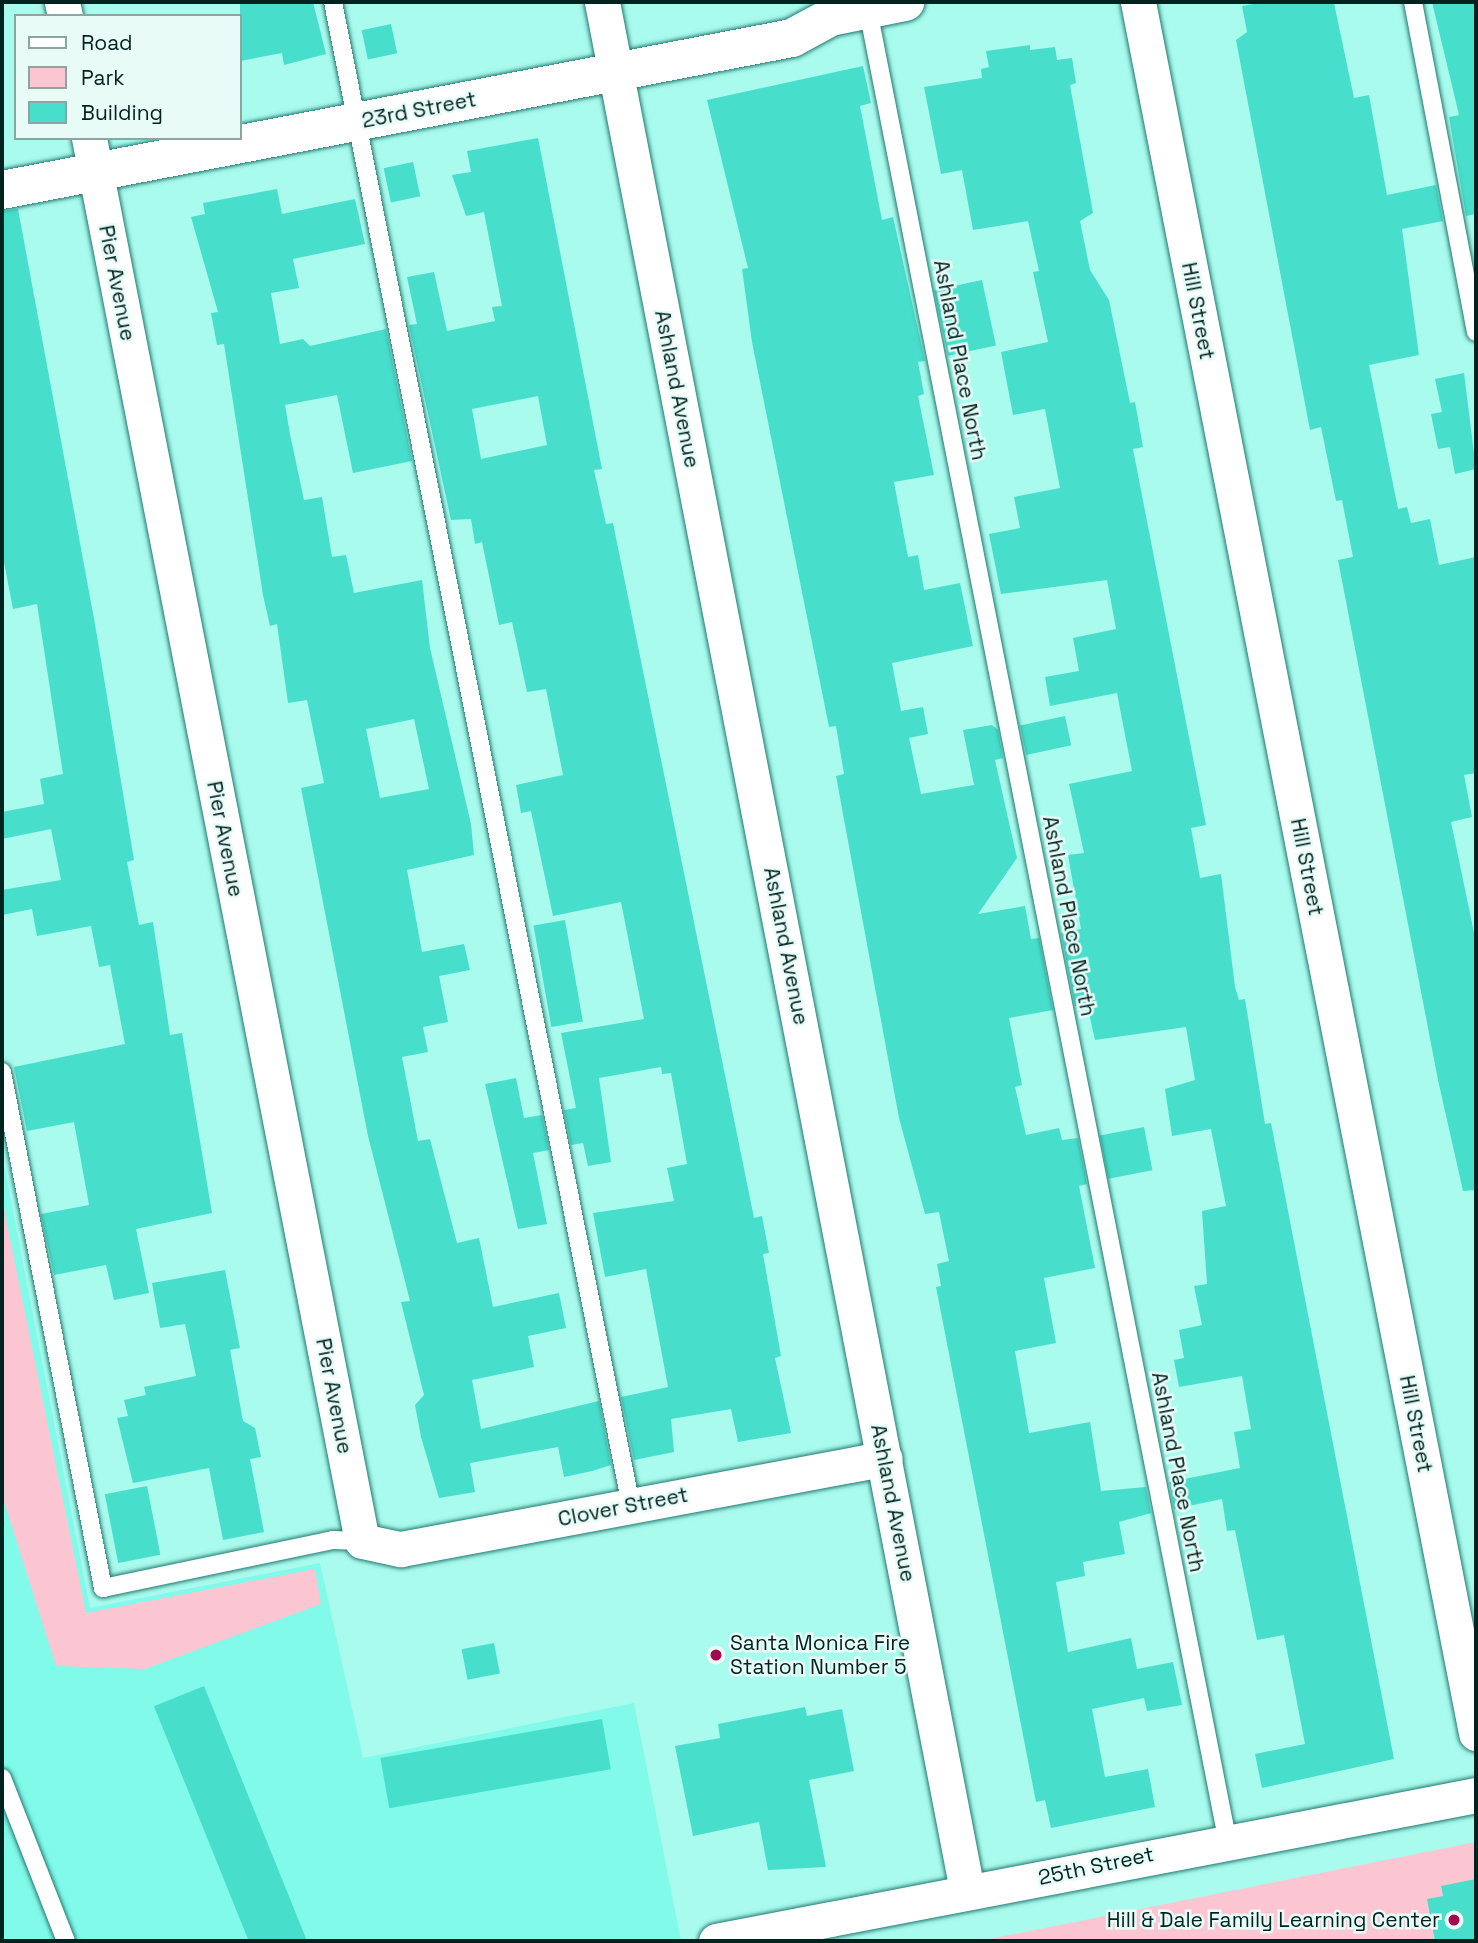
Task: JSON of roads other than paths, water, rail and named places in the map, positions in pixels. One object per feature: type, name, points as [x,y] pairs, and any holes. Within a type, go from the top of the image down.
[{"type":"street","name":"Ashland Avenue","points":[[602,2],[967,1891]]},
{"type":"street","name":"23rd Street","points":[[242,129],[354,111],[613,60],[790,11],[831,17],[867,5],[905,2]]},
{"type":"street","name":"Hill Street","points":[[1138,2],[1476,1733]]},
{"type":"street","name":"23rd Street","points":[[242,122],[354,111]]},
{"type":"street","name":"23rd Street","points":[[2,190],[92,154],[149,140]]},
{"type":"street","name":"23rd Street","points":[[2,168],[177,140]]},
{"type":"street","name":"Pier Avenue","points":[[92,154],[362,1541]]},
{"type":"street","name":"Clover Street","points":[[362,1541],[401,1549],[885,1458]]},
{"type":"street","name":"25th Street","points":[[716,1941],[1227,1839],[1476,1795]]},
{"type":"lane","points":[[333,2],[631,1506]]},
{"type":"lane","points":[[1413,2],[1476,332]]},
{"type":"lane","name":"Ashland Place North","points":[[867,5],[1227,1839]]},
{"type":"lane","points":[[2,1072],[103,1588],[333,1541],[362,1541]]},
{"type":"lane","points":[[2,1778],[66,1941]]},
{"type":"place","name":"Santa Monica Fire Station Number 5","points":[[716,1655]]},
{"type":"place","name":"Hill & Dale Family Learning Center","points":[[1454,1920]]}]
